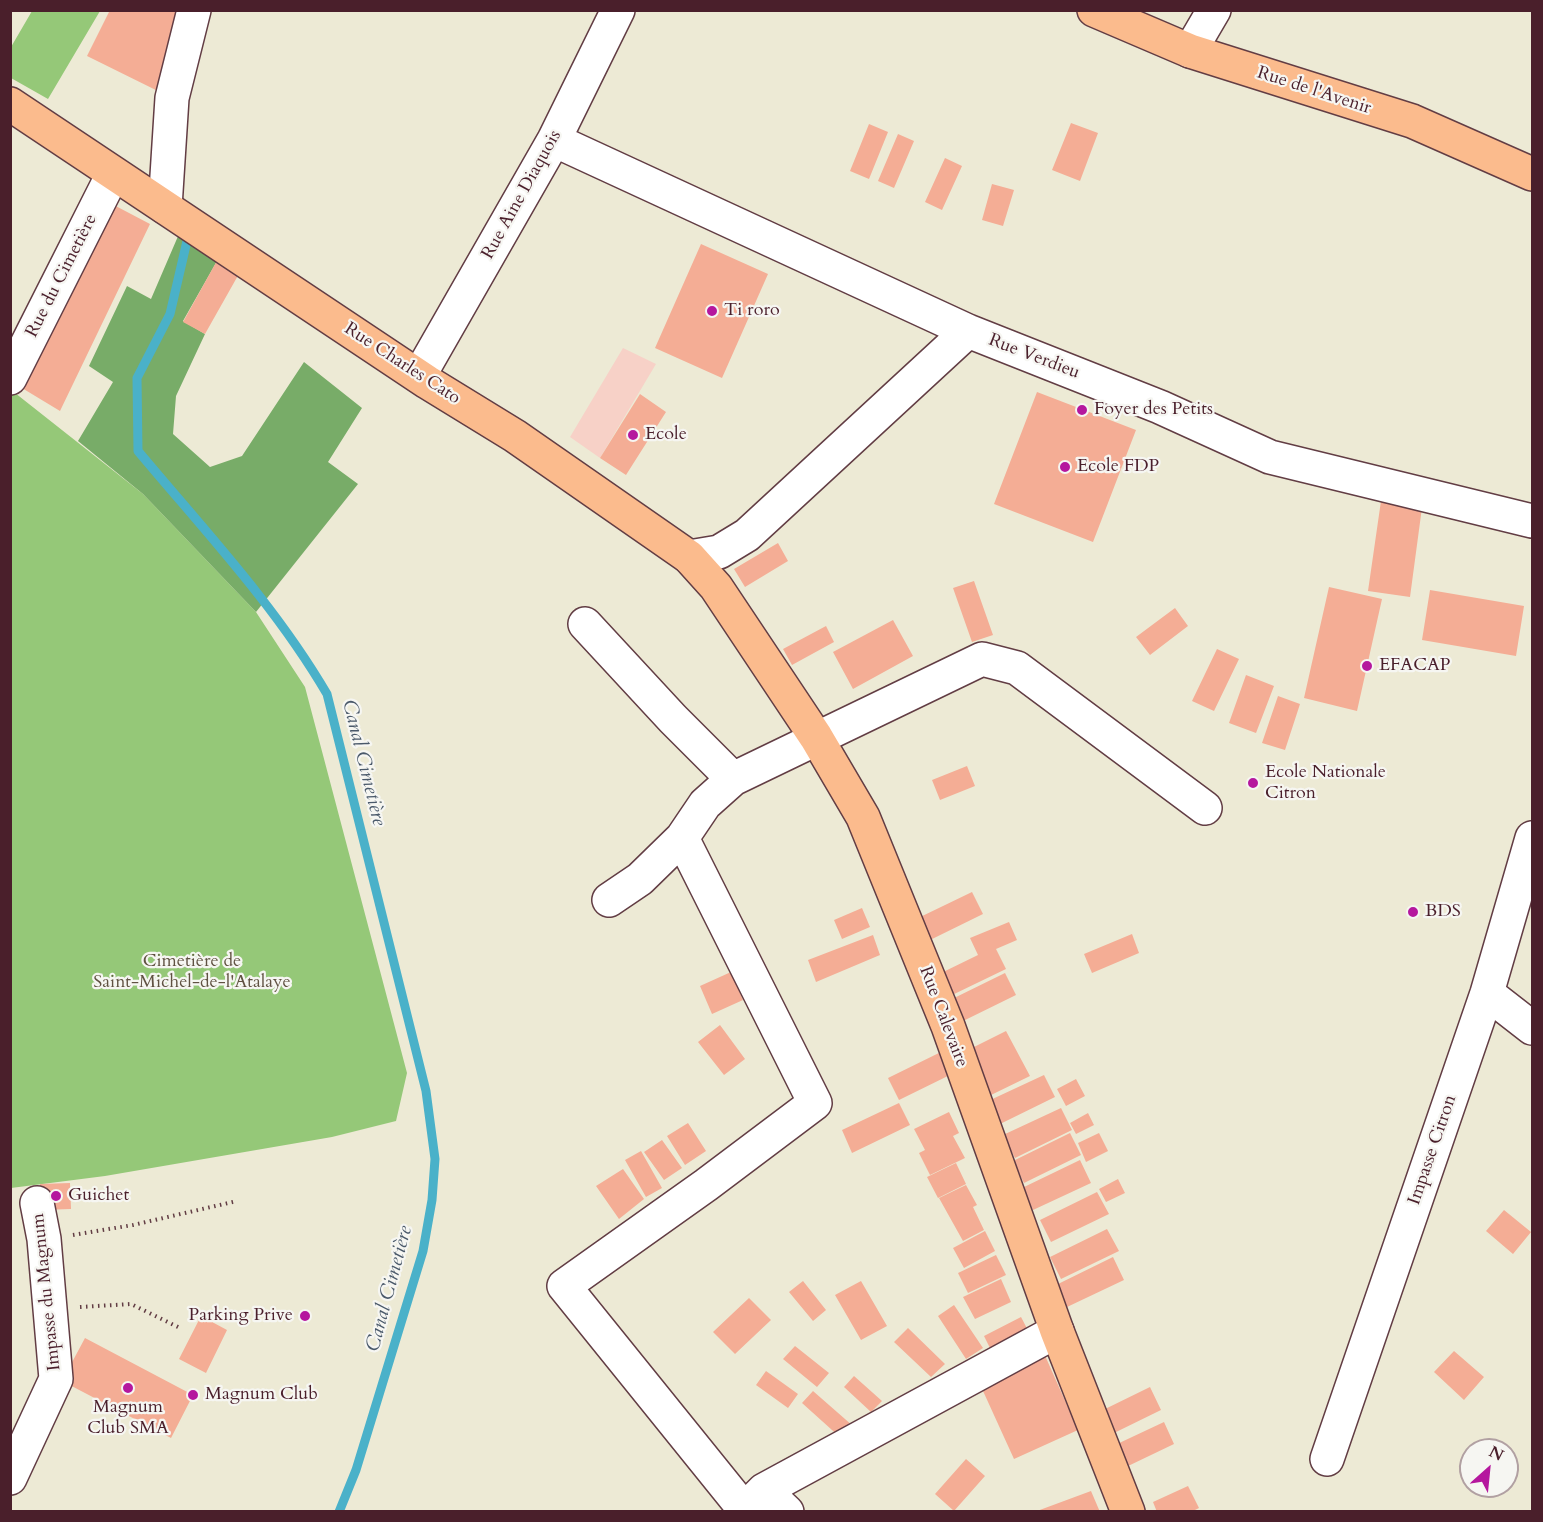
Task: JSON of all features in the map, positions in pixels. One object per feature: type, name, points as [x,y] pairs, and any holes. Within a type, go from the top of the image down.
[{"type":"main road","name":"Rue de l'Avenir","points":[[1094,10],[1190,51],[1412,122],[1533,174]]},
{"type":"main road","name":"Rue Charles Cato","points":[[10,104],[419,376],[515,436],[689,557]]},
{"type":"main road","name":"Rue Calevaire","points":[[689,557],[716,587],[816,737],[862,817],[948,1026],[1057,1331],[1128,1512]]},
{"type":"street","points":[[165,207],[172,98],[194,10]]},
{"type":"street","name":"Rue Aine Diaquois","points":[[419,376],[554,140],[618,10]]},
{"type":"street","points":[[1190,51],[1214,10]]},
{"type":"street","name":"Rue Verdieu","points":[[554,140],[968,331],[1161,407],[1270,457],[1533,520]]},
{"type":"street","name":"Rue du Cimetière","points":[[10,378],[113,174]]},
{"type":"street","points":[[689,557],[719,552],[747,535],[968,331]]},
{"type":"street","points":[[729,607],[727,576],[737,550],[747,535]]},
{"type":"street","points":[[585,624],[673,719],[733,779]]},
{"type":"street","points":[[609,900],[640,879],[682,838],[705,804],[733,779],[816,737],[982,659],[1017,668],[1205,808]]},
{"type":"street","points":[[682,838],[814,1102],[706,1185],[564,1286],[759,1506],[1057,1331]]},
{"type":"street","name":"Impasse Citron","points":[[1327,1459],[1487,993],[1533,838]]},
{"type":"street","points":[[1487,993],[1533,1028]]},
{"type":"street","name":"Impasse du Magnum","points":[[10,1478],[56,1379],[44,1239],[37,1203]]},
{"type":"path","points":[[44,1239],[133,1225],[237,1201]]},
{"type":"path","points":[[50,1308],[131,1304],[182,1329]]},
{"type":"shaded area","points":[[623,348],[656,364],[600,458],[570,437]]},
{"type":"green space","points":[[32,11],[100,11],[48,99],[11,78],[11,47]]},
{"type":"green space","points":[[185,220],[225,247],[183,321],[205,334],[176,396],[173,434],[210,467],[242,456],[304,362],[362,408],[328,462],[358,484],[256,612],[143,494],[78,441],[113,382],[89,366],[127,286],[151,299]]},
{"type":"green space","name":"Cimetière de Saint-Michel-de-l'Atalaye","points":[[10,389],[143,494],[256,612],[305,687],[407,1073],[396,1121],[332,1137],[105,1176],[11,1188]]},
{"type":"building","points":[[110,10],[194,10],[172,98],[87,56]]},
{"type":"building","points":[[1071,123],[1098,133],[1080,181],[1052,170]]},
{"type":"building","points":[[869,124],[888,132],[869,179],[850,171]]},
{"type":"building","points":[[898,134],[914,141],[894,188],[878,181]]},
{"type":"building","points":[[945,158],[962,166],[942,210],[925,202]]},
{"type":"building","points":[[992,184],[1014,190],[1003,226],[982,220]]},
{"type":"building","points":[[110,203],[150,224],[60,411],[17,385]]},
{"type":"building","name":"Ti roro","points":[[701,244],[768,274],[722,378],[655,348]]},
{"type":"building","points":[[219,257],[240,272],[205,334],[183,322]]},
{"type":"building","name":"Ecole FDP","points":[[1037,392],[1136,430],[1093,542],[994,504]]},
{"type":"building","name":"Ecole","points":[[640,394],[666,412],[626,475],[600,458]]},
{"type":"building","points":[[1382,494],[1423,500],[1410,597],[1368,591]]},
{"type":"building","points":[[778,543],[788,561],[745,587],[734,569]]},
{"type":"building","points":[[974,581],[993,635],[972,642],[953,588]]},
{"type":"building","points":[[1329,587],[1382,599],[1357,711],[1304,698]]},
{"type":"building","points":[[1430,590],[1524,606],[1516,656],[1422,640]]},
{"type":"building","points":[[1175,608],[1188,626],[1150,655],[1136,637]]},
{"type":"building","points":[[893,620],[913,656],[853,689],[833,652]]},
{"type":"building","points":[[826,626],[834,642],[792,665],[783,649]]},
{"type":"building","points":[[1217,649],[1239,659],[1214,711],[1192,701]]},
{"type":"building","points":[[1246,675],[1274,686],[1256,733],[1229,723]]},
{"type":"building","points":[[1278,696],[1300,704],[1285,750],[1262,743]]},
{"type":"building","points":[[967,766],[975,786],[940,800],[932,780]]},
{"type":"building","points":[[972,892],[983,914],[926,942],[914,920]]},
{"type":"building","points":[[862,908],[870,927],[842,939],[834,920]]},
{"type":"building","points":[[1009,922],[1017,940],[996,949],[1006,969],[948,997],[937,975],[978,955],[970,938]]},
{"type":"building","points":[[1132,934],[1139,953],[1092,973],[1084,954]]},
{"type":"building","points":[[873,935],[880,955],[816,982],[808,960]]},
{"type":"building","points":[[731,972],[743,1000],[712,1014],[700,986]]},
{"type":"building","points":[[1005,973],[1016,995],[959,1023],[948,1001]]},
{"type":"building","points":[[720,1025],[745,1059],[724,1075],[698,1042]]},
{"type":"building","points":[[1006,1031],[1030,1076],[991,1095],[972,1048]]},
{"type":"building","points":[[945,1050],[956,1072],[899,1100],[888,1078]]},
{"type":"building","points":[[1044,1075],[1055,1097],[998,1125],[986,1102]]},
{"type":"building","points":[[1076,1079],[1085,1096],[1066,1106],[1057,1089]]},
{"type":"building","points":[[899,1103],[910,1125],[852,1153],[842,1130]]},
{"type":"building","points":[[1061,1108],[1072,1130],[1015,1158],[1003,1135]]},
{"type":"building","points":[[949,1112],[959,1133],[953,1136],[965,1158],[930,1175],[919,1153],[925,1150],[914,1129]]},
{"type":"building","points":[[1088,1113],[1094,1125],[1076,1134],[1070,1123]]},
{"type":"building","points":[[688,1123],[706,1151],[685,1165],[667,1136]]},
{"type":"building","points":[[1070,1133],[1081,1155],[1024,1183],[1013,1161]]},
{"type":"building","points":[[1099,1133],[1108,1151],[1086,1162],[1078,1143]]},
{"type":"building","points":[[662,1140],[682,1168],[664,1180],[644,1152]]},
{"type":"building","points":[[641,1151],[662,1188],[646,1197],[625,1160]]},
{"type":"building","points":[[1080,1160],[1091,1183],[1033,1210],[1022,1188]]},
{"type":"building","points":[[956,1163],[966,1184],[938,1198],[927,1177]]},
{"type":"building","points":[[623,1169],[644,1199],[619,1219],[596,1186]]},
{"type":"building","points":[[1118,1179],[1125,1193],[1106,1202],[1099,1189]]},
{"type":"building","name":"Guichet","points":[[70,1183],[71,1209],[41,1210],[40,1184]]},
{"type":"building","points":[[966,1185],[977,1205],[973,1207],[984,1230],[963,1241],[939,1198]]},
{"type":"building","points":[[1097,1192],[1109,1214],[1051,1242],[1040,1220]]},
{"type":"building","points":[[1504,1210],[1531,1232],[1513,1254],[1486,1231]]},
{"type":"building","points":[[1107,1229],[1119,1251],[1061,1279],[1050,1257]]},
{"type":"building","points":[[985,1231],[995,1251],[964,1268],[953,1248]]},
{"type":"building","points":[[996,1255],[1006,1275],[968,1293],[958,1273]]},
{"type":"building","points":[[1113,1257],[1124,1280],[1067,1307],[1056,1285]]},
{"type":"building","points":[[1001,1279],[1011,1302],[975,1319],[963,1297]]},
{"type":"building","points":[[803,1281],[826,1310],[813,1321],[789,1292]]},
{"type":"building","points":[[861,1281],[887,1326],[861,1340],[835,1295]]},
{"type":"building","points":[[749,1298],[771,1320],[735,1354],[713,1332]]},
{"type":"building","points":[[954,1305],[983,1348],[966,1359],[938,1316]]},
{"type":"building","points":[[201,1316],[227,1330],[206,1373],[179,1359]]},
{"type":"building","points":[[1021,1317],[1033,1340],[995,1358],[984,1336]]},
{"type":"building","points":[[908,1328],[945,1364],[931,1377],[894,1342]]},
{"type":"building","name":"Magnum Club SMA","points":[[85,1338],[193,1395],[171,1438],[62,1381]]},
{"type":"building","points":[[795,1346],[829,1373],[817,1387],[783,1359]]},
{"type":"building","points":[[1043,1351],[1078,1430],[1014,1459],[978,1380]]},
{"type":"building","points":[[1454,1351],[1484,1377],[1464,1400],[1434,1372]]},
{"type":"building","points":[[766,1371],[798,1394],[788,1408],[756,1385]]},
{"type":"building","points":[[854,1376],[882,1401],[871,1412],[844,1387]]},
{"type":"building","points":[[1150,1387],[1161,1410],[1112,1434],[1101,1411]]},
{"type":"building","points":[[813,1391],[853,1426],[842,1439],[802,1403]]},
{"type":"building","points":[[1164,1422],[1174,1444],[1126,1467],[1115,1445]]},
{"type":"building","points":[[966,1459],[985,1476],[954,1511],[935,1494]]},
{"type":"building","points":[[1188,1486],[1199,1508],[1191,1512],[1157,1512],[1153,1502]]},
{"type":"building","points":[[1091,1491],[1100,1512],[1037,1512],[1037,1511]]},
{"type":"waterway","name":"Canal Cimetière","points":[[186,229],[187,241],[170,314],[137,378],[138,451],[262,599],[307,661],[327,694],[426,1091],[435,1159],[432,1200],[423,1251],[356,1470],[339,1512]]},
{"type":"place","name":"Ti roro","points":[[712,311]]},
{"type":"place","name":"Foyer des Petits","points":[[1082,410]]},
{"type":"place","name":"Ecole","points":[[633,435]]},
{"type":"place","name":"Ecole FDP","points":[[1065,467]]},
{"type":"place","name":"EFACAP","points":[[1367,666]]},
{"type":"place","name":"Ecole Nationale Citron","points":[[1253,783]]},
{"type":"place","name":"BDS","points":[[1413,912]]},
{"type":"place","name":"Guichet","points":[[56,1196]]},
{"type":"place","name":"Parking Prive","points":[[305,1316]]},
{"type":"place","name":"Magnum Club SMA","points":[[128,1388]]},
{"type":"place","name":"Magnum Club","points":[[193,1395]]}]
